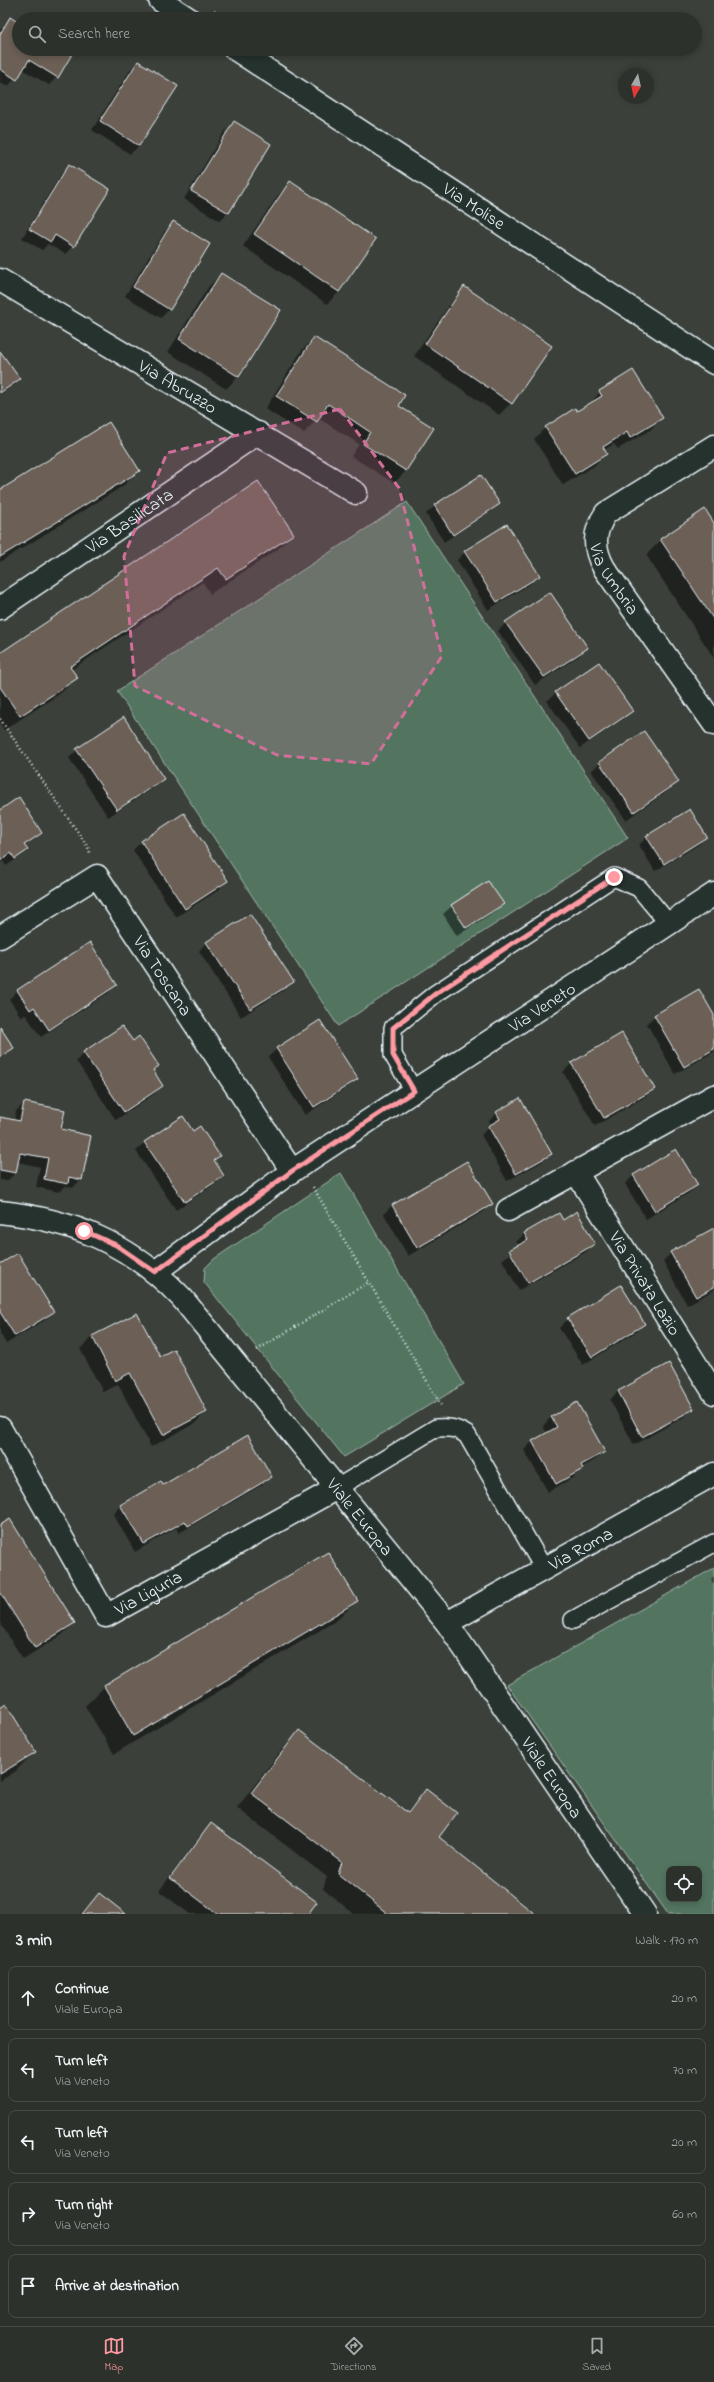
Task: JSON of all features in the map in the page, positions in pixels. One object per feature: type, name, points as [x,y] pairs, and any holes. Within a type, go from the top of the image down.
[{"type":"street","points":[[160,0],[178,12]]},
{"type":"street","name":"Via Molise","points":[[246,56],[714,363]]},
{"type":"street","name":"Via Abruzzo","points":[[0,280],[356,493]]},
{"type":"street","name":"Via Basilicata","points":[[0,608],[258,433]]},
{"type":"street","name":"Via Umbria","points":[[714,446],[606,513],[601,521],[595,538],[597,554],[604,568],[714,724]]},
{"type":"street","points":[[0,937],[97,876]]},
{"type":"street","name":"Via Toscana","points":[[97,876],[296,1168]]},
{"type":"street","name":"Via Veneto","points":[[155,1272],[296,1168],[714,894]]},
{"type":"street","points":[[508,1210],[714,1096]]},
{"type":"street","name":"Via Privata Lazio","points":[[576,1172],[714,1393]]},
{"type":"street","name":"Viale Europa","points":[[0,1212],[47,1219],[84,1231],[116,1245],[155,1272],[182,1298],[447,1623],[645,1914]]},
{"type":"street","name":"Via Liguria","points":[[0,1428],[106,1616],[337,1488]]},
{"type":"street","name":"Via Roma","points":[[447,1623],[714,1474]]},
{"type":"lane","points":[[414,1091],[393,1055],[393,1028],[435,994],[614,877],[640,888],[669,924]]},
{"type":"lane","points":[[337,1488],[436,1428],[446,1427],[458,1429],[467,1435],[544,1569]]},
{"type":"lane","points":[[573,1620],[714,1543]]},
{"type":"path","points":[[0,719],[88,847],[97,876]]},
{"type":"path","points":[[296,1168],[369,1282],[438,1399],[444,1410],[446,1427]]},
{"type":"path","points":[[236,1363],[369,1282]]},
{"type":"highlighted area","points":[[340,409],[399,488],[442,656],[371,764],[277,755],[135,686],[124,556],[167,453]]},
{"type":"green space","points":[[407,502],[628,838],[338,1026],[117,691]],"holes":[[[488,881],[503,904],[466,928],[451,905]]]},
{"type":"green space","points":[[341,1173],[464,1384],[344,1457],[204,1282],[205,1268],[214,1259]]},
{"type":"green space","points":[[714,1568],[714,1914],[668,1914],[507,1685]]},
{"type":"building","points":[[10,17],[12,18],[12,56],[71,56],[58,78],[29,60],[17,80],[0,69],[0,34]]},
{"type":"building","points":[[138,61],[178,86],[139,146],[100,121]]},
{"type":"building","points":[[234,121],[271,144],[229,213],[191,191]]},
{"type":"building","points":[[69,164],[110,189],[74,247],[55,235],[51,242],[29,229]]},
{"type":"building","points":[[290,181],[376,239],[339,292],[254,234]]},
{"type":"building","points":[[173,221],[210,244],[170,310],[133,287]]},
{"type":"building","points":[[221,273],[281,310],[239,377],[179,339]]},
{"type":"building","points":[[464,286],[552,346],[512,404],[425,344]]},
{"type":"building","points":[[314,337],[405,395],[399,406],[434,428],[406,471],[363,444],[370,432],[328,404],[317,422],[276,396]]},
{"type":"building","points":[[0,351],[20,379],[0,393]]},
{"type":"building","points":[[633,370],[663,418],[630,438],[627,432],[603,447],[607,454],[575,474],[545,427],[575,408],[577,411],[602,396],[599,391]]},
{"type":"building","points":[[109,422],[140,471],[0,557],[0,490]]},
{"type":"building","points":[[481,475],[500,504],[453,535],[434,505]]},
{"type":"building","points":[[258,481],[294,534],[226,579],[218,568],[70,667],[78,678],[20,716],[0,687],[0,653]]},
{"type":"building","points":[[705,509],[714,523],[714,620],[660,539]]},
{"type":"building","points":[[507,524],[540,576],[497,602],[464,551]]},
{"type":"building","points":[[550,592],[588,648],[544,677],[505,622]]},
{"type":"building","points":[[599,662],[633,711],[589,741],[555,692]]},
{"type":"building","points":[[124,717],[164,779],[117,810],[76,749]]},
{"type":"building","points":[[644,731],[679,782],[634,812],[599,762]]},
{"type":"building","points":[[19,797],[42,833],[24,845],[28,850],[15,859],[11,853],[0,861],[0,810]]},
{"type":"building","points":[[690,809],[707,837],[664,864],[646,836]]},
{"type":"building","points":[[184,813],[228,881],[185,909],[141,841]]},
{"type":"building","points":[[488,881],[504,904],[466,928],[451,905]]},
{"type":"building","points":[[250,914],[294,982],[250,1009],[206,942]]},
{"type":"building","points":[[90,942],[117,985],[49,1030],[34,1007],[30,1010],[17,990]]},
{"type":"building","points":[[699,989],[714,1015],[714,1049],[684,1067],[654,1015]]},
{"type":"building","points":[[320,1020],[358,1079],[314,1107],[276,1048]]},
{"type":"building","points":[[122,1026],[133,1041],[139,1036],[159,1066],[153,1070],[163,1086],[124,1112],[83,1052]]},
{"type":"building","points":[[0,1027],[14,1048],[0,1057]]},
{"type":"building","points":[[622,1033],[655,1089],[604,1118],[571,1063]]},
{"type":"building","points":[[520,1098],[552,1154],[516,1174],[488,1126],[500,1119],[496,1112]]},
{"type":"building","points":[[24,1102],[65,1110],[61,1129],[91,1136],[82,1180],[69,1177],[68,1184],[44,1179],[48,1158],[20,1153],[16,1173],[0,1170],[0,1117],[20,1121]]},
{"type":"building","points":[[183,1116],[193,1131],[200,1126],[220,1156],[214,1160],[224,1176],[185,1202],[144,1142]]},
{"type":"building","points":[[676,1149],[698,1185],[655,1211],[633,1175]]},
{"type":"building","points":[[467,1161],[493,1204],[417,1248],[392,1205]]},
{"type":"building","points":[[577,1211],[595,1244],[528,1283],[509,1250],[528,1240],[524,1233],[559,1213],[563,1220]]},
{"type":"building","points":[[714,1228],[714,1287],[696,1297],[670,1252]]},
{"type":"building","points":[[18,1253],[54,1312],[15,1336],[0,1312],[0,1264]]},
{"type":"building","points":[[621,1285],[645,1324],[592,1357],[567,1318]]},
{"type":"building","points":[[137,1313],[160,1356],[174,1349],[207,1412],[163,1435],[130,1373],[115,1381],[92,1336]]},
{"type":"building","points":[[669,1363],[694,1409],[642,1437],[618,1391]]},
{"type":"building","points":[[577,1402],[605,1452],[581,1465],[583,1469],[556,1484],[532,1441],[557,1427],[551,1417]]},
{"type":"building","points":[[248,1435],[272,1477],[188,1526],[185,1521],[144,1544],[120,1505],[161,1481],[163,1485]]},
{"type":"building","points":[[10,1519],[75,1623],[35,1648],[0,1592],[0,1525]]},
{"type":"building","points":[[328,1552],[358,1601],[133,1736],[104,1686]]},
{"type":"building","points":[[6,1704],[36,1752],[0,1774],[0,1708]]},
{"type":"building","points":[[299,1730],[408,1813],[426,1789],[457,1813],[439,1837],[535,1914],[388,1914],[338,1874],[342,1862],[251,1793]]},
{"type":"building","points":[[211,1823],[317,1902],[308,1914],[218,1914],[170,1878]]},
{"type":"building","points":[[99,1893],[126,1914],[82,1914]]},
{"type":"route","points":[[84,1231],[116,1245],[155,1272],[292,1171],[414,1091],[393,1055],[393,1028],[435,994],[614,877]]}]
